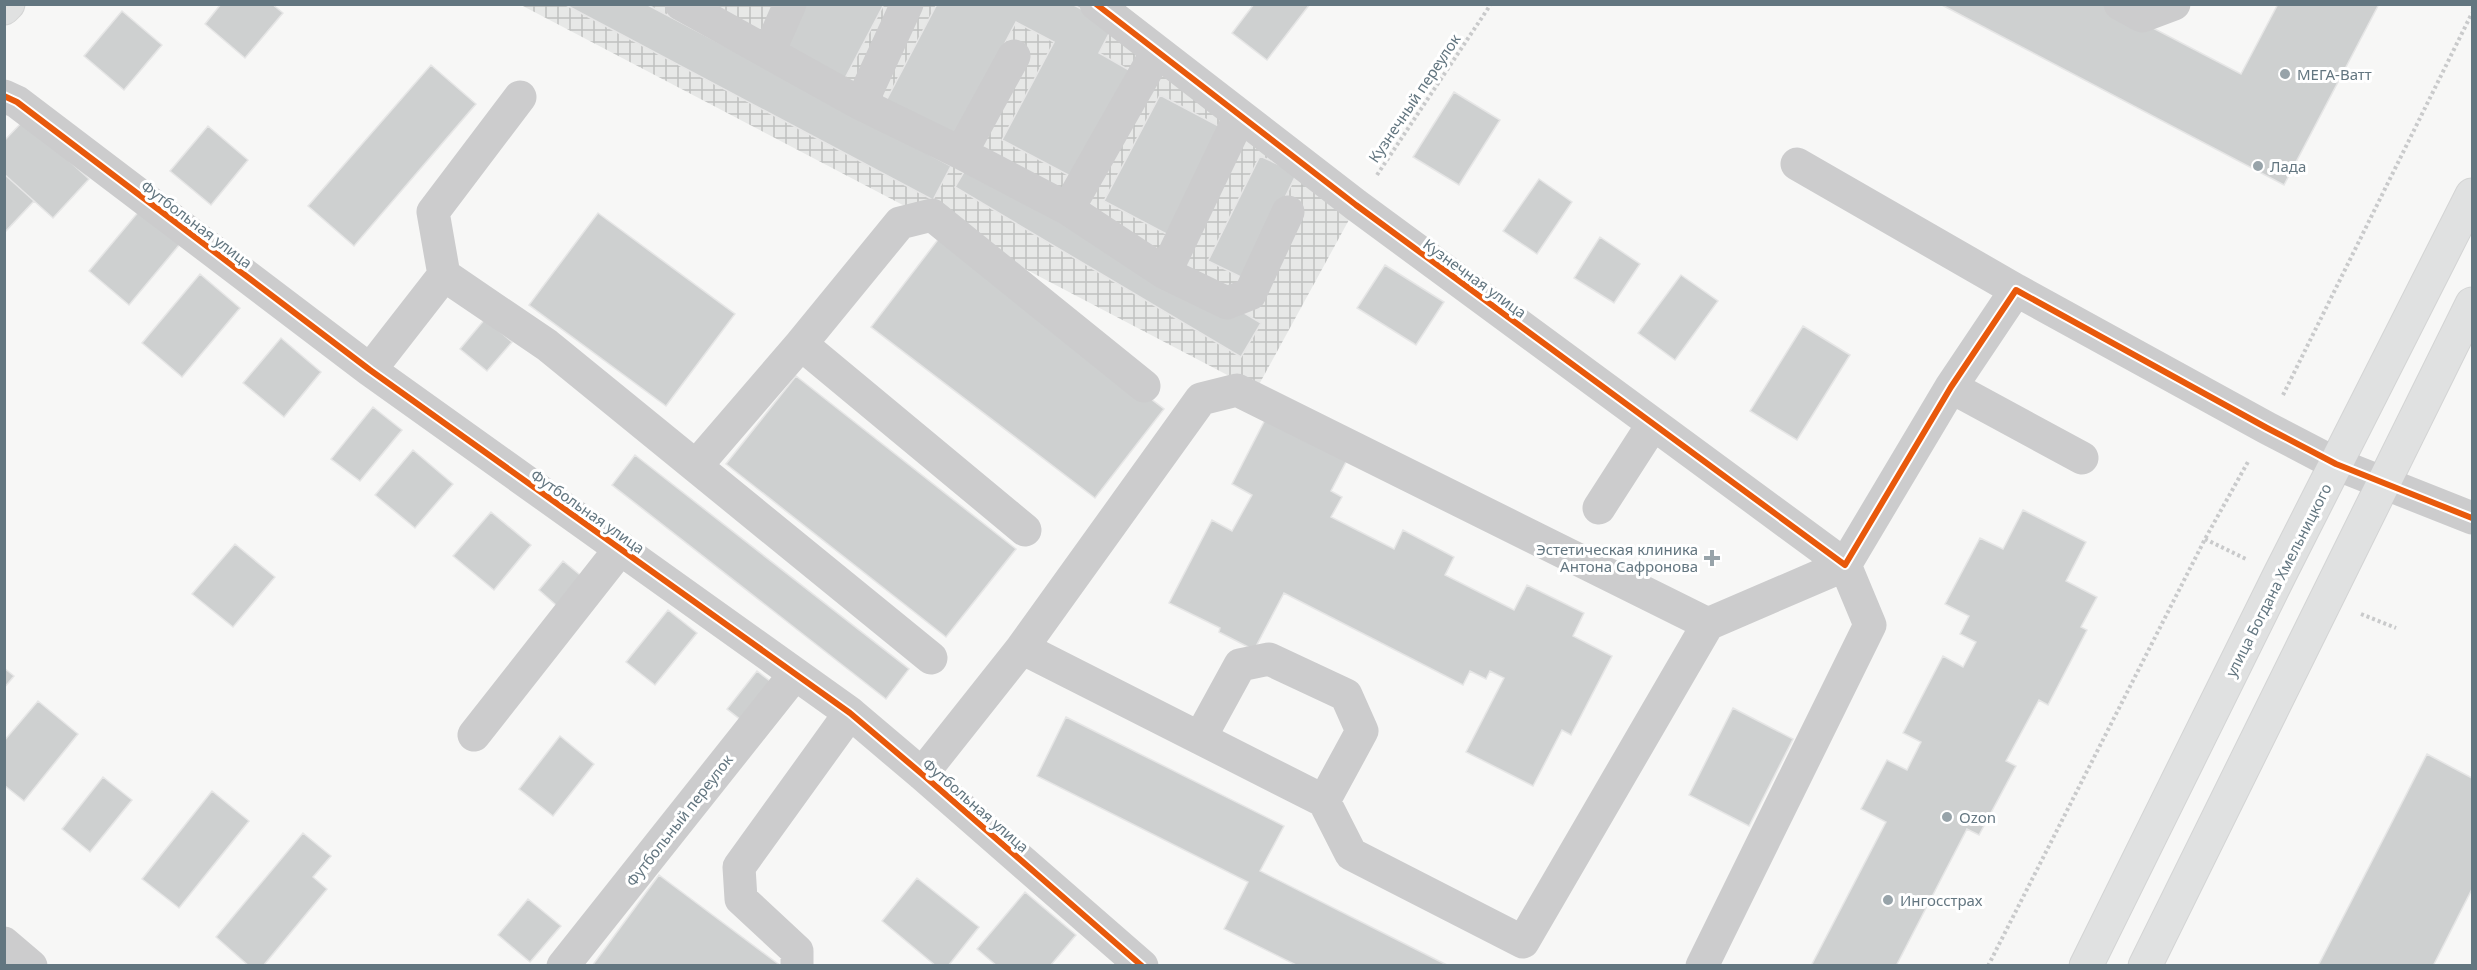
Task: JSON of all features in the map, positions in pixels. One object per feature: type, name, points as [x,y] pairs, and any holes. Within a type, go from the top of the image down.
[{"type":"main road","name":"улица Богдана Хмельницкого","points":[[2086,966],[2472,195]]},
{"type":"main road","points":[[2145,966],[2472,304]]},
{"type":"street","points":[[681,4],[861,104],[1068,209],[1165,273],[1227,303],[1250,294],[1288,212]]},
{"type":"street","points":[[769,52],[790,4]]},
{"type":"street","points":[[861,104],[907,4]]},
{"type":"street","name":"Кузнечная улица","points":[[1096,4],[1356,205],[1845,565]]},
{"type":"street","points":[[2120,4],[2142,16],[2174,4]]},
{"type":"street","points":[[1068,209],[1157,52]]},
{"type":"street","points":[[961,153],[1014,56]]},
{"type":"street","name":"Футбольная улица","points":[[4,96],[16,102],[370,370],[850,713],[1142,966]]},
{"type":"street","points":[[520,97],[433,212],[444,275],[547,345],[931,658]]},
{"type":"street","points":[[1165,273],[1240,116]]},
{"type":"street","points":[[1797,164],[2016,290],[2267,428],[2336,464],[2472,518]]},
{"type":"street","points":[[696,466],[801,344],[900,223],[932,215],[1144,386]]},
{"type":"street","points":[[370,370],[444,275]]},
{"type":"street","points":[[1022,648],[1324,801],[1351,854],[1523,942],[1708,624],[1845,565],[1951,387],[2016,290]]},
{"type":"street","points":[[801,344],[1025,530]]},
{"type":"street","points":[[1951,387],[2082,458]]},
{"type":"street","points":[[922,774],[1022,648],[1201,399],[1237,390],[1708,624]]},
{"type":"street","points":[[1599,508],[1653,424]]},
{"type":"street","points":[[474,735],[621,548]]},
{"type":"street","points":[[1702,966],[1870,625],[1845,565]]},
{"type":"street","points":[[1200,738],[1240,665],[1269,659],[1346,695],[1362,731],[1324,801]]},
{"type":"street","name":"Футбольный переулок","points":[[563,966],[795,674]]},
{"type":"street","points":[[797,966],[797,951],[741,899],[739,867],[850,713]]},
{"type":"street","points":[[4,943],[31,966]]},
{"type":"path","points":[[1988,966],[2205,539],[2267,428],[2472,13]]},
{"type":"path","points":[[2205,539],[2250,561]]},
{"type":"path","points":[[2361,614],[2396,628]]},
{"type":"shaded area","points":[[521,5],[1124,5],[1362,196],[1256,390]]},
{"type":"building","points":[[221,4],[272,4],[283,13],[245,58],[205,24]]},
{"type":"building","points":[[564,4],[646,4],[951,166],[933,200]]},
{"type":"building","points":[[801,4],[884,4],[843,82],[778,47]]},
{"type":"building","points":[[937,4],[1072,4],[1113,26],[1099,53],[1129,70],[1072,177],[1002,140],[1054,42],[1016,22],[955,138],[886,101]]},
{"type":"building","points":[[1254,4],[1310,4],[1267,60],[1232,33]]},
{"type":"building","points":[[1940,4],[2107,4],[2241,74],[2278,4],[2379,4],[2284,185]]},
{"type":"building","points":[[122,11],[162,45],[124,90],[84,56]]},
{"type":"building","points":[[431,65],[476,104],[354,246],[308,206]]},
{"type":"building","points":[[1454,92],[1500,120],[1459,185],[1413,157]]},
{"type":"building","points":[[1160,95],[1228,131],[1172,237],[1104,201]]},
{"type":"building","points":[[24,120],[89,179],[53,218],[4,174],[4,141]]},
{"type":"building","points":[[208,126],[248,160],[211,205],[170,171]]},
{"type":"building","points":[[975,153],[1261,323],[1241,357],[955,187]]},
{"type":"building","points":[[1260,156],[1297,173],[1245,279],[1208,261]]},
{"type":"building","points":[[4,174],[34,201],[4,233]]},
{"type":"building","points":[[1539,179],[1572,202],[1537,254],[1503,231]]},
{"type":"building","points":[[140,210],[180,244],[129,305],[89,271]]},
{"type":"building","points":[[598,213],[735,314],[666,406],[529,305]]},
{"type":"building","points":[[940,237],[1164,409],[1095,498],[871,327]]},
{"type":"building","points":[[1600,237],[1640,264],[1614,303],[1574,278]]},
{"type":"building","points":[[1385,265],[1444,302],[1416,345],[1357,308]]},
{"type":"building","points":[[200,274],[240,308],[182,377],[142,343]]},
{"type":"building","points":[[1681,275],[1718,301],[1675,360],[1638,333]]},
{"type":"building","points":[[485,319],[512,342],[487,371],[460,349]]},
{"type":"building","points":[[1803,326],[1850,355],[1797,440],[1750,411]]},
{"type":"building","points":[[281,338],[321,372],[284,417],[243,383]]},
{"type":"building","points":[[796,376],[1016,549],[946,637],[726,464]]},
{"type":"building","points":[[373,407],[402,430],[360,481],[331,459]]},
{"type":"building","points":[[1266,418],[1347,460],[1331,491],[1342,497],[1331,517],[1394,549],[1403,530],[1454,557],[1445,575],[1514,610],[1527,585],[1584,613],[1573,636],[1612,656],[1571,735],[1562,730],[1533,786],[1466,752],[1504,678],[1490,671],[1486,679],[1470,671],[1463,685],[1284,593],[1254,650],[1219,632],[1220,628],[1169,603],[1212,520],[1232,531],[1252,495],[1232,484]]},
{"type":"building","points":[[413,450],[453,484],[415,528],[375,495]]},
{"type":"building","points":[[635,455],[909,669],[886,699],[612,485]]},
{"type":"building","points":[[2023,510],[2086,542],[2066,581],[2097,597],[2081,627],[2087,630],[2048,705],[2039,700],[2006,761],[2016,766],[1979,835],[1967,829],[1896,966],[1811,966],[1886,822],[1861,809],[1887,760],[1907,770],[1921,742],[1903,733],[1943,656],[1963,667],[1976,642],[1960,634],[1969,616],[1945,604],[1980,538],[2003,549]]},
{"type":"building","points":[[491,512],[531,545],[494,590],[453,556]]},
{"type":"building","points":[[235,544],[275,577],[233,627],[192,594]]},
{"type":"building","points":[[563,561],[590,583],[565,613],[539,590]]},
{"type":"building","points":[[668,610],[697,633],[655,685],[626,662]]},
{"type":"building","points":[[4,668],[14,676],[4,688]]},
{"type":"building","points":[[757,671],[794,700],[764,738],[727,709]]},
{"type":"building","points":[[38,701],[78,734],[24,801],[4,785],[4,741]]},
{"type":"building","points":[[1733,708],[1793,739],[1749,826],[1689,795]]},
{"type":"building","points":[[1066,717],[1284,826],[1260,871],[1449,966],[1298,966],[1224,929],[1248,882],[1037,776]]},
{"type":"building","points":[[560,736],[594,764],[553,816],[519,789]]},
{"type":"building","points":[[2427,754],[2472,778],[2472,889],[2433,966],[2318,966]]},
{"type":"building","points":[[103,777],[132,800],[90,852],[62,829]]},
{"type":"building","points":[[212,791],[249,821],[179,908],[142,879]]},
{"type":"building","points":[[303,833],[331,856],[313,877],[327,889],[263,966],[249,966],[216,937]]},
{"type":"building","points":[[659,875],[781,966],[592,966]]},
{"type":"building","points":[[917,878],[979,927],[948,966],[936,966],[882,921]]},
{"type":"building","points":[[1025,892],[1076,935],[1050,966],[997,966],[977,949]]},
{"type":"building","points":[[528,899],[561,926],[530,962],[498,935]]},
{"type":"cycle path","points":[[1096,4],[1356,205],[1845,565],[1951,387],[2016,290],[2336,464],[2472,518]]},
{"type":"cycle path","points":[[4,96],[17,102],[370,370],[850,713],[1142,966]]},
{"type":"place","name":"МЕГА-Ватт","points":[[2285,74]]},
{"type":"place","name":"Лада","points":[[2258,166]]},
{"type":"place","name":"Эстетическая клиника Антона Сафронова","points":[[1712,558]]},
{"type":"place","name":"Ozon","points":[[1947,817]]},
{"type":"place","name":"Ингосстрах","points":[[1888,900]]}]
